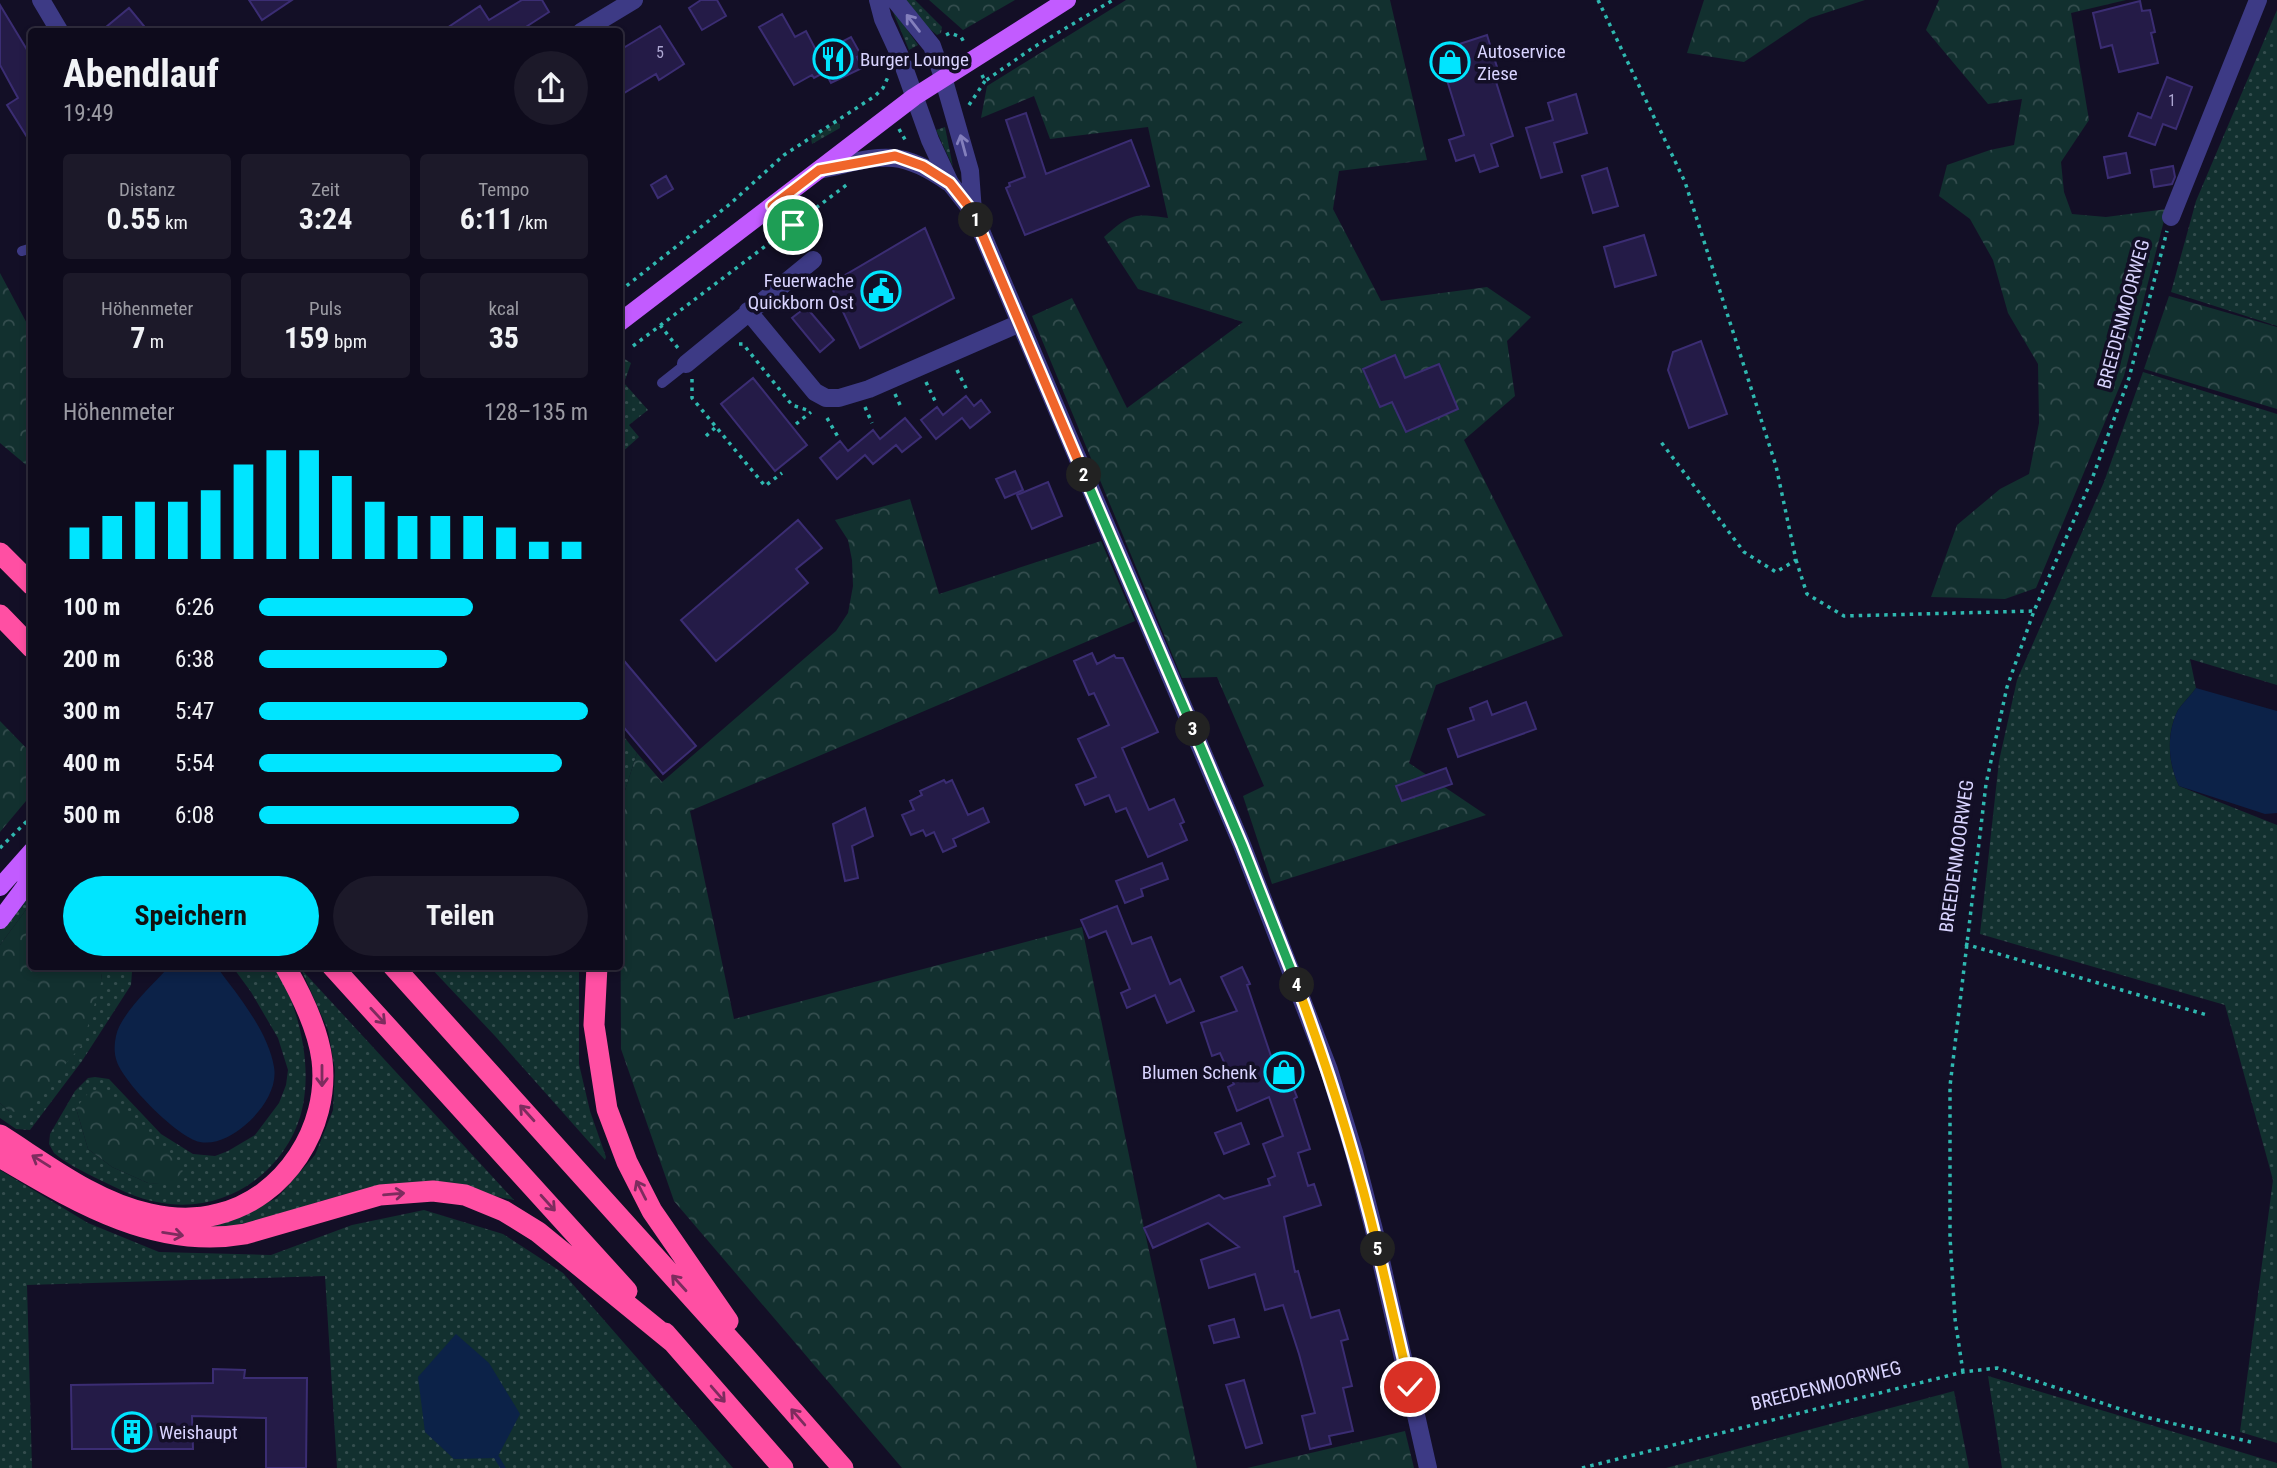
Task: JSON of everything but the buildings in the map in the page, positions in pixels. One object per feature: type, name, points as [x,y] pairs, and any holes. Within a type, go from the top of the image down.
[{"type":"highway","points":[[0,553],[28,581]]},
{"type":"highway","points":[[0,615],[28,644]]},
{"type":"highway","points":[[0,1135],[82,1186],[131,1210],[178,1218],[200,1218],[221,1214],[247,1203],[266,1191],[297,1159],[318,1116],[322,1059],[309,1017],[287,970]]},
{"type":"highway","points":[[336,970],[674,1342],[783,1468]]},
{"type":"highway","points":[[397,970],[843,1468]]},
{"type":"highway","points":[[597,970],[594,1025],[607,1109],[627,1162],[652,1211],[726,1315],[741,1352]]},
{"type":"highway","points":[[0,1157],[99,1211],[147,1229],[195,1238],[224,1238],[245,1234],[380,1195],[433,1191],[465,1195],[504,1210],[538,1232],[674,1342]]},
{"type":"main road","points":[[623,320],[914,97],[1067,0]]},
{"type":"main road","points":[[0,887],[28,856]]},
{"type":"main road","points":[[0,919],[28,880]]},
{"type":"street","points":[[41,0],[58,28]]},
{"type":"street","points":[[588,28],[634,0]]},
{"type":"street","points":[[878,0],[883,19],[950,183],[973,212],[1239,837],[1329,1070],[1371,1217],[1428,1468]]},
{"type":"street","points":[[895,0],[932,46],[970,171],[973,212]]},
{"type":"street","points":[[2171,218],[2258,0]]},
{"type":"street","points":[[819,170],[895,156],[923,166],[950,183]]},
{"type":"street","points":[[689,368],[748,311],[813,260]]},
{"type":"street","points":[[748,311],[815,392],[826,398],[839,398],[869,389],[1020,323]]},
{"type":"lane","points":[[662,383],[689,368]]},
{"type":"path","points":[[1598,0],[1685,182],[1776,466],[1796,560],[1807,594],[1844,616],[2034,611]]},
{"type":"path","points":[[932,46],[950,33],[961,37]]},
{"type":"path","points":[[623,289],[730,204],[785,155],[875,96],[888,80],[889,69],[902,62]]},
{"type":"path","points":[[633,346],[854,179]]},
{"type":"path","points":[[772,206],[813,260]]},
{"type":"path","name":"BREEDENMOORWEG","points":[[1582,1468],[1963,1372],[1955,1319],[1950,1237],[1950,1086],[1986,784],[2007,687],[2034,611],[2092,479],[2129,378],[2171,218]]},
{"type":"path","points":[[660,325],[689,368],[692,398],[765,486],[782,473]]},
{"type":"path","points":[[733,344],[743,344],[792,405],[827,418],[838,437]]},
{"type":"path","points":[[953,362],[967,390]]},
{"type":"path","points":[[923,376],[936,403]]},
{"type":"path","points":[[863,402],[872,423]]},
{"type":"path","points":[[796,424],[811,412]]},
{"type":"path","points":[[706,436],[716,427]]},
{"type":"path","points":[[1661,442],[1744,552],[1776,572],[1796,560]]},
{"type":"path","points":[[0,848],[28,820]]},
{"type":"path","points":[[1965,944],[2207,1015]]},
{"type":"path","points":[[1963,1372],[1997,1368],[2141,1416],[2251,1442]]},
{"type":"green space","points":[[905,0],[915,0],[942,27],[941,33],[937,35],[926,26]]},
{"type":"green space","points":[[929,0],[1015,0],[963,30]]},
{"type":"green space","points":[[1126,0],[1390,0],[1427,160],[1339,171],[1333,209],[1381,301],[1487,287],[1531,317],[1507,341],[1515,396],[1464,440],[1563,636],[1436,685],[1409,763],[1486,815],[1272,884],[1243,796],[1264,786],[1217,677],[1182,678],[1032,316],[1072,298],[1127,408],[1243,322],[1138,289],[1104,237],[1133,217],[1168,218],[1148,127],[1050,139],[1034,96],[981,118],[987,86]]},
{"type":"green space","points":[[1704,0],[1865,0],[1810,18],[1744,62],[1687,53]]},
{"type":"green space","points":[[1939,0],[2126,0],[2071,13],[2089,120],[2061,162],[2064,192],[2072,214],[2106,217],[2167,209],[2124,376],[2036,588],[2005,599],[1931,597],[1957,525],[2000,489],[2029,474],[2039,423],[2038,364],[2008,313],[1993,260],[1970,219],[1939,196],[1947,165],[2014,145],[2022,99],[1988,104],[1926,30]]},
{"type":"green space","points":[[2277,10],[2277,326],[2171,292],[2196,201]]},
{"type":"green space","points":[[893,12],[896,14],[918,45],[909,50]]},
{"type":"green space","points":[[836,123],[840,124],[840,128],[812,144],[811,138]]},
{"type":"green space","points":[[945,127],[953,167],[936,130]]},
{"type":"green space","points":[[0,273],[28,325],[28,466],[0,443]]},
{"type":"green space","points":[[2169,296],[2277,327],[2277,409],[2144,369]]},
{"type":"green space","points":[[623,358],[631,363],[624,383],[648,410],[629,425],[639,437],[623,451]]},
{"type":"green space","points":[[2143,372],[2277,414],[2277,685],[2190,659],[2196,688],[2174,719],[2170,748],[2179,786],[2277,825],[2277,1443],[2240,1432],[2273,1180],[2225,1005],[1980,934],[1999,761],[2017,680],[2104,482]]},
{"type":"green space","points":[[910,499],[939,594],[1101,541],[1135,621],[690,811],[734,1019],[1082,927],[1197,1468],[902,1468],[674,1201],[621,1049],[623,797],[637,753],[662,782],[836,631],[848,613],[853,586],[848,540],[835,520]]},
{"type":"green space","points":[[0,721],[28,750],[28,799],[0,832]]},
{"type":"green space","points":[[623,736],[637,753],[623,797]]},
{"type":"green space","points":[[28,892],[28,907],[0,945],[0,928]]},
{"type":"green space","points":[[28,907],[28,970],[101,970],[102,980],[82,1045],[23,1113],[9,1111],[0,1103],[0,945]]},
{"type":"green space","points":[[101,970],[132,972],[131,985],[82,1061],[30,1130],[16,1129],[0,1118],[0,1103],[9,1111],[102,980]]},
{"type":"green space","points":[[235,970],[279,970],[301,1034],[306,1070],[303,1105],[286,1147],[272,1165],[236,1192],[193,1204],[161,1203],[117,1188],[76,1168],[54,1153],[49,1144],[50,1134],[75,1091],[88,1078],[95,1077],[109,1079],[161,1134],[193,1154],[215,1156],[228,1151],[255,1135],[279,1103],[288,1070],[278,1038]],"holes":[[[76,1108],[171,1184],[148,1183],[112,1167],[88,1149]]]},
{"type":"green space","points":[[301,970],[514,1200],[425,1182],[380,1186],[232,1227],[198,1228],[233,1219],[277,1198],[315,1155],[333,1110],[335,1070],[328,1030]]},
{"type":"green space","points":[[433,970],[579,970],[579,1064],[605,1160]]},
{"type":"green space","points":[[99,1089],[162,1146],[183,1171],[171,1185],[148,1183],[112,1167],[88,1149],[76,1108],[89,1092]]},
{"type":"green space","points":[[0,1170],[88,1223],[159,1252],[271,1255],[352,1225],[424,1210],[503,1234],[563,1273],[733,1468],[337,1468],[325,1276],[27,1285],[32,1468],[0,1468]]},
{"type":"green space","points":[[1988,1376],[2277,1463],[2277,1468],[2002,1468]]},
{"type":"green space","points":[[1954,1391],[1969,1468],[1666,1468]]},
{"type":"green space","points":[[1405,1431],[1414,1468],[1247,1468]]},
{"type":"water","points":[[2196,688],[2277,711],[2277,813],[2265,814],[2179,786],[2171,758],[2170,739],[2178,710]]},
{"type":"water","points":[[166,970],[219,970],[259,1027],[271,1053],[274,1067],[275,1075],[270,1092],[250,1121],[224,1139],[200,1142],[178,1130],[141,1096],[122,1072],[115,1056],[119,1028],[137,1001]]},
{"type":"water","points":[[456,1334],[489,1363],[520,1414],[497,1458],[454,1459],[425,1432],[418,1377]]},
{"type":"waterway","points":[[497,1458],[503,1468]]},
{"type":"place","name":"Burger Lounge","points":[[833,59]]},
{"type":"place","name":"Autoservice Ziese","points":[[1450,62]]},
{"type":"place","name":"Feuerwache Quickborn Ost","points":[[881,291]]},
{"type":"place","name":"Blumen Schenk","points":[[1284,1072]]},
{"type":"place","name":"Weishaupt","points":[[132,1432]]},
{"type":"route","points":[[793,225],[789,228],[772,206],[819,170],[895,156],[923,166],[950,183],[973,212],[1242,845],[1329,1070],[1374,1230],[1410,1387]]}]
